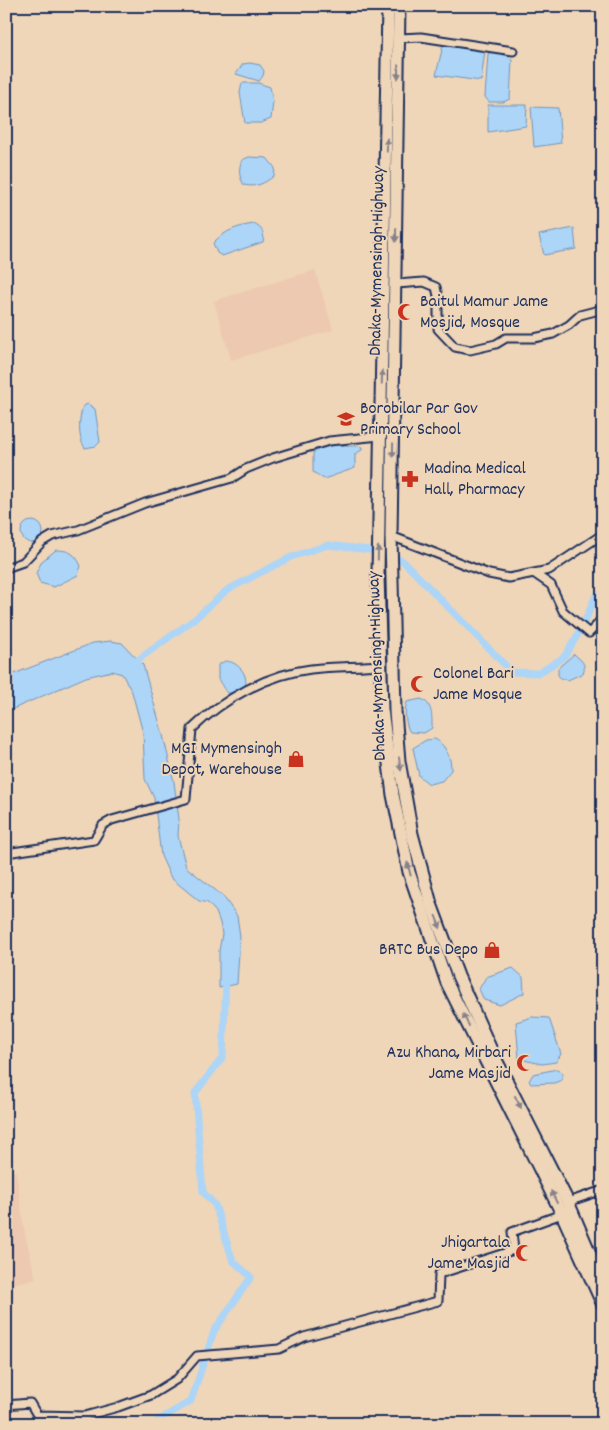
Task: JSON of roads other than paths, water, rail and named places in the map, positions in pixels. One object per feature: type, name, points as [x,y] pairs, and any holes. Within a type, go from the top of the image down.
[{"type":"highway","name":"Dhaka-Mymensingh Highway","points":[[388,6],[385,300],[380,436],[378,575],[382,709],[393,795],[409,872],[447,983],[562,1214],[603,1305]]},
{"type":"highway","name":"Dhaka-Mymensingh Highway","points":[[399,6],[391,536],[395,711],[399,761],[412,834],[431,904],[458,976],[492,1052],[568,1202],[603,1284]]},
{"type":"street","points":[[398,38],[430,38],[513,51]]},
{"type":"street","points":[[396,284],[424,282],[436,287],[438,296],[438,330],[455,347],[470,350],[496,344],[506,338],[534,338],[553,334],[569,325],[580,315],[603,309]]},
{"type":"street","points":[[6,568],[23,562],[42,542],[52,536],[78,530],[145,503],[232,478],[273,458],[329,441],[380,436]]},
{"type":"street","points":[[391,536],[489,574],[509,578],[549,570],[603,534]]},
{"type":"street","points":[[535,574],[551,585],[563,611],[589,633],[600,627],[603,616]]},
{"type":"street","points":[[6,853],[94,840],[103,825],[112,820],[186,799],[192,729],[208,714],[246,692],[288,674],[310,669],[380,665]]},
{"type":"street","points":[[568,1202],[603,1190]]},
{"type":"street","points":[[6,1405],[30,1403],[36,1415],[85,1416],[151,1395],[177,1379],[198,1356],[279,1348],[304,1337],[438,1301],[440,1274],[514,1250],[512,1232],[562,1214]]},
{"type":"water","points":[[444,41],[485,50],[481,81],[436,75]]},
{"type":"water","points":[[493,51],[502,51],[512,60],[510,99],[503,102],[489,102],[485,97],[488,54]]},
{"type":"water","points":[[243,64],[260,65],[264,71],[259,81],[236,74]]},
{"type":"water","points":[[242,83],[258,83],[270,87],[273,101],[271,119],[261,123],[245,123],[240,93]]},
{"type":"water","points":[[488,105],[527,105],[526,126],[488,132]]},
{"type":"water","points":[[531,107],[558,108],[561,143],[534,147]]},
{"type":"water","points":[[249,157],[267,158],[275,168],[274,176],[260,184],[244,185],[240,176],[240,167],[242,160]]},
{"type":"water","points":[[254,224],[262,231],[264,236],[263,242],[222,256],[217,253],[213,243],[222,235],[242,226]]},
{"type":"water","points":[[574,228],[576,249],[544,255],[539,235]]},
{"type":"water","points":[[88,404],[95,409],[100,442],[96,446],[85,448],[82,444],[80,433],[80,416],[83,406]]},
{"type":"water","points":[[338,443],[344,446],[362,447],[362,450],[355,454],[355,468],[324,479],[313,472],[313,453],[325,445]]},
{"type":"water","points":[[32,521],[40,524],[43,532],[40,540],[32,543],[24,540],[21,532],[24,524]]},
{"type":"water","points":[[56,550],[71,553],[81,566],[78,575],[54,587],[40,583],[36,573],[42,561]]},
{"type":"water","points":[[111,641],[122,643],[143,665],[174,782],[179,819],[178,836],[186,867],[223,896],[237,916],[240,936],[237,984],[219,988],[219,951],[222,934],[216,912],[208,903],[199,901],[171,878],[161,856],[154,798],[145,779],[143,733],[132,692],[122,674],[112,671],[86,677],[6,712],[6,677],[93,643]]},
{"type":"water","points":[[574,654],[584,665],[583,673],[568,680],[561,679],[558,675],[558,668]]},
{"type":"water","points":[[225,661],[238,666],[244,673],[246,681],[245,686],[233,694],[226,692],[218,679],[218,665]]},
{"type":"water","points":[[421,699],[430,707],[432,728],[424,733],[410,732],[406,717],[407,702]]},
{"type":"water","points":[[435,739],[442,744],[447,752],[451,770],[442,781],[429,784],[419,776],[413,748],[426,740]]},
{"type":"water","points":[[513,968],[523,977],[524,993],[500,1005],[484,1000],[479,989],[486,977]]},
{"type":"water","points":[[532,1017],[549,1018],[561,1054],[556,1062],[542,1064],[519,1059],[516,1022]]},
{"type":"water","points":[[557,1069],[563,1073],[562,1080],[554,1083],[531,1084],[529,1081],[533,1074]]},
{"type":"waterway","points":[[132,664],[196,618],[227,590],[291,557],[328,545],[386,552],[403,561],[512,672],[539,673],[564,657],[582,628],[595,597],[603,592]]},
{"type":"waterway","points":[[601,814],[603,821]]},
{"type":"waterway","points":[[152,1424],[191,1401],[214,1331],[251,1277],[233,1261],[215,1205],[203,1192],[195,1093],[223,1057],[226,977]]},
{"type":"place","name":"Baitul Mamur Jame Mosjid, Mosque","points":[[406,312]]},
{"type":"place","name":"Borobilar Par Gov Primary School","points":[[346,419]]},
{"type":"place","name":"Madina Medical Hall, Pharmacy","points":[[410,479]]},
{"type":"place","name":"Colonel Bari Jame Mosque","points":[[419,684]]},
{"type":"place","name":"MGI Mymensingh Depot, Warehouse","points":[[296,759]]},
{"type":"place","name":"BRTC Bus Depo","points":[[492,950]]},
{"type":"place","name":"Azu Khana, Mirbari Jame Masjid","points":[[525,1063]]},
{"type":"place","name":"Jhigartala Jame Masjid","points":[[524,1253]]}]
